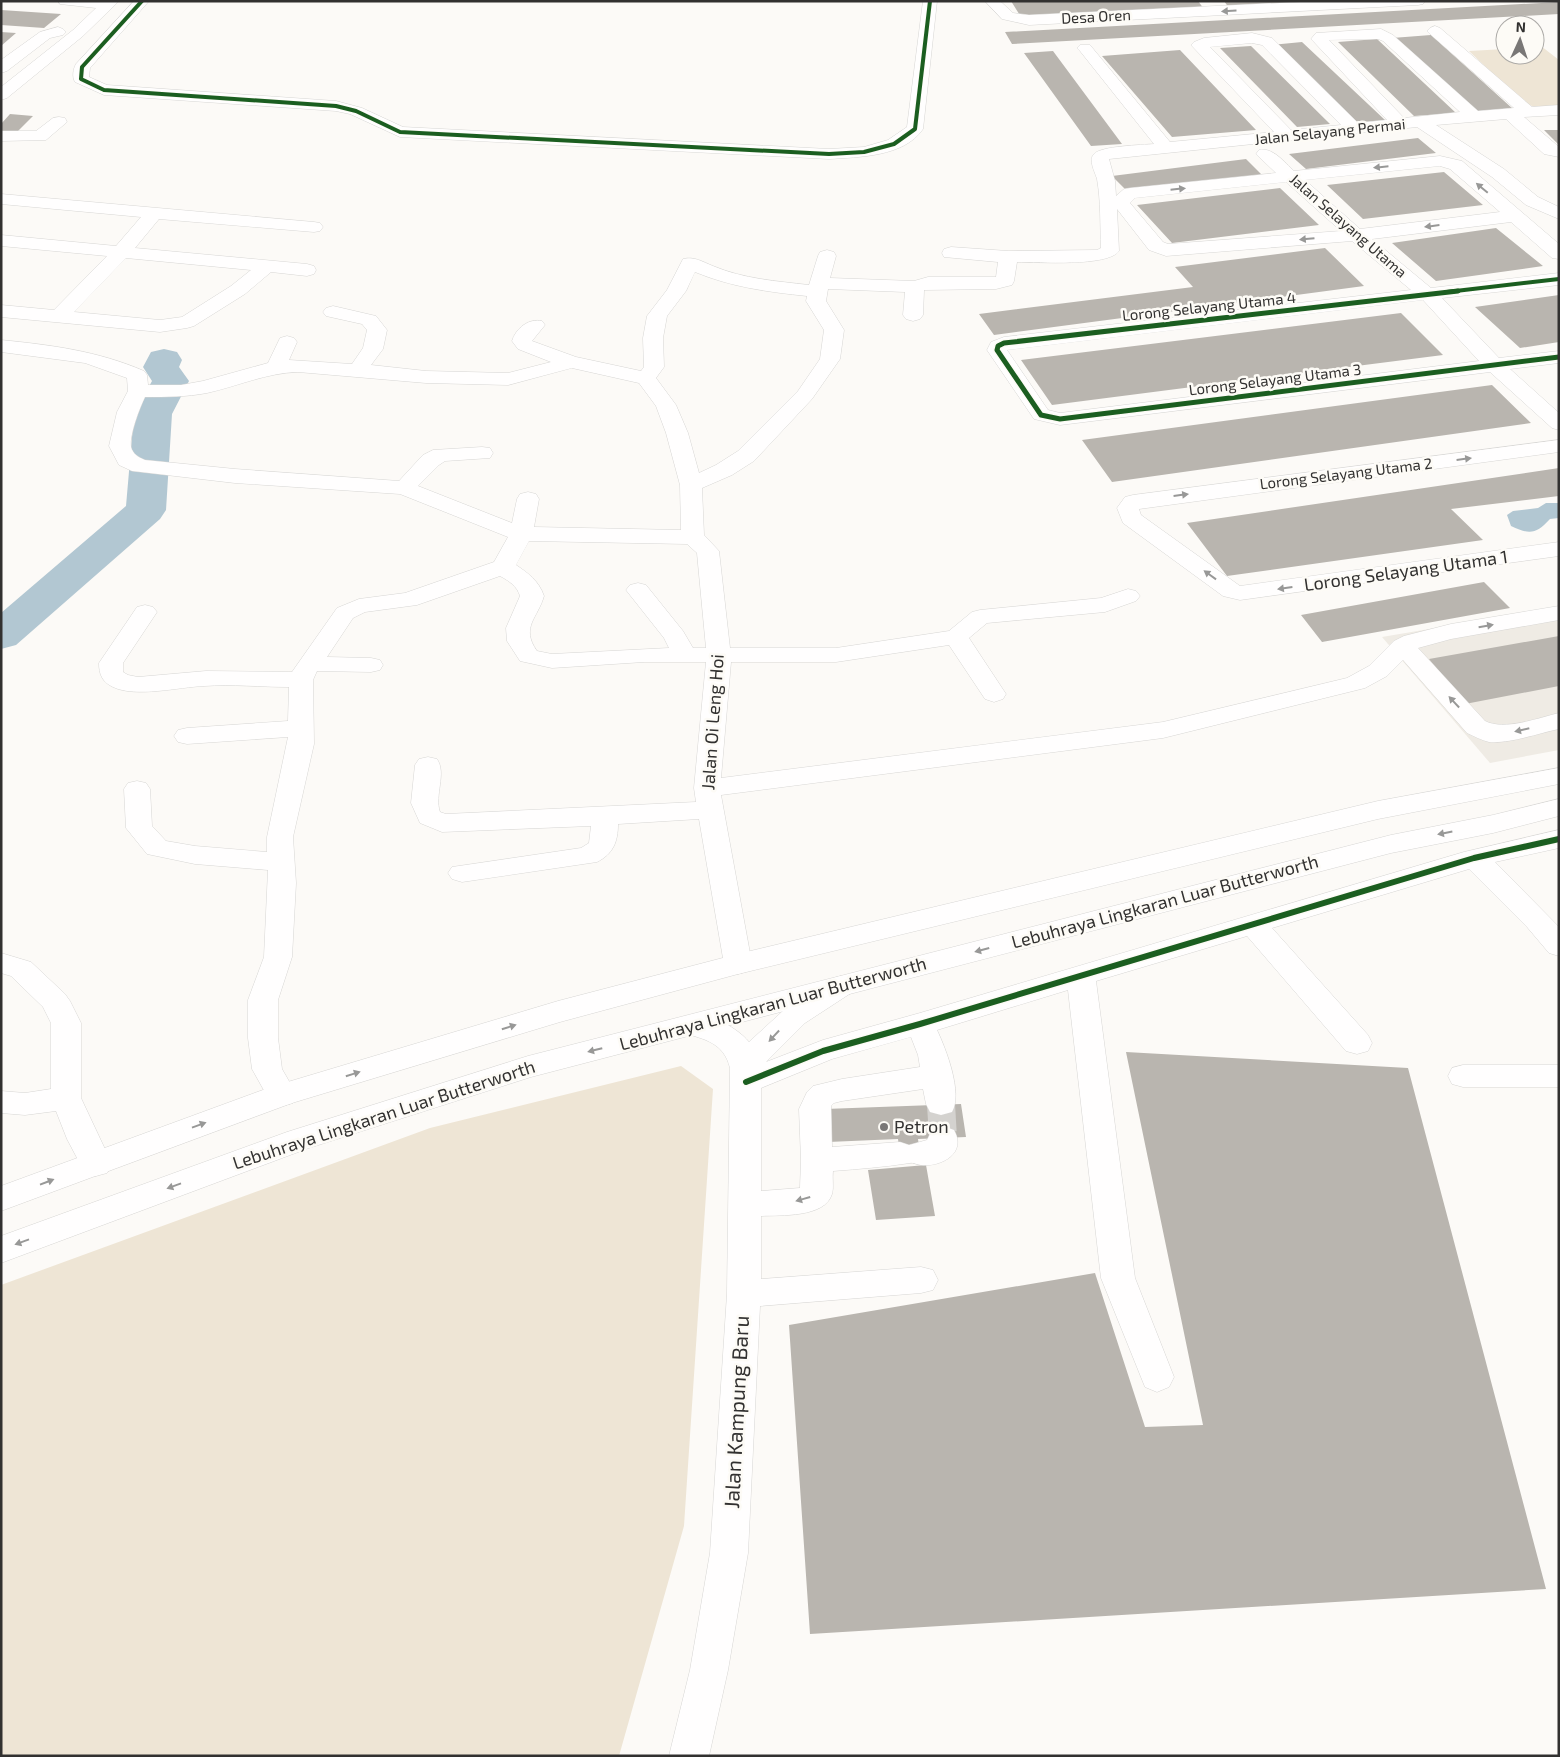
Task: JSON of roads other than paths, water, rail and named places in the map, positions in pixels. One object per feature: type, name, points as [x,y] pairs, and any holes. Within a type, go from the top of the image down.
[{"type":"main road","points":[[64,1],[111,3]]},
{"type":"main road","points":[[142,1],[82,67],[81,79],[104,90],[336,106],[356,111],[400,132],[829,154],[864,152],[894,144],[915,129],[930,1]]},
{"type":"main road","name":"Desa Oren","points":[[992,1],[1004,16],[1028,20],[1418,1]]},
{"type":"main road","points":[[1,95],[78,33],[111,3]]},
{"type":"main road","points":[[1435,31],[1528,112]]},
{"type":"main road","points":[[1,68],[50,32],[78,33]]},
{"type":"main road","points":[[1401,125],[1319,38],[1321,36],[1328,34],[1381,34],[1388,38],[1474,116]]},
{"type":"main road","points":[[1287,136],[1199,45],[1252,38],[1267,41],[1355,129]]},
{"type":"main road","points":[[1085,48],[1166,148]]},
{"type":"main road","name":"Jalan Selayang Permai","points":[[1008,257],[1100,256],[1110,251],[1106,181],[1100,160],[1101,156],[1474,116],[1559,110]]},
{"type":"main road","points":[[1509,113],[1550,150],[1559,152]]},
{"type":"main road","points":[[1,136],[40,136],[59,122]]},
{"type":"main road","points":[[1422,123],[1498,173],[1532,201],[1559,214]]},
{"type":"main road","name":"Jalan Selayang Utama","points":[[1265,154],[1356,235],[1428,295],[1494,365],[1559,424]]},
{"type":"main road","points":[[1516,216],[1356,235],[1166,250],[1156,246],[1121,203],[1123,198],[1130,194],[1440,161],[1456,166],[1516,216],[1559,254]]},
{"type":"main road","points":[[1,199],[314,227]]},
{"type":"main road","points":[[33,220],[54,203]]},
{"type":"main road","points":[[58,318],[122,252],[155,212]]},
{"type":"main road","points":[[4,243],[26,226],[134,237]]},
{"type":"main road","points":[[4,243],[122,252],[307,270]]},
{"type":"main road","points":[[646,378],[654,367],[653,338],[657,316],[676,291],[690,263],[726,278],[760,285],[818,287],[915,286],[928,283],[1005,281],[1008,257],[951,253]]},
{"type":"main road","points":[[691,485],[724,470],[746,456],[806,395],[830,358],[834,330],[816,301],[826,256]]},
{"type":"main road","points":[[1,311],[58,318],[160,326],[187,322],[238,290],[267,266]]},
{"type":"main road","name":"Lorong Selayang Utama 4","points":[[1060,419],[1041,415],[997,350],[998,346],[1004,343],[1428,295],[1559,278]]},
{"type":"main road","points":[[913,315],[915,286]]},
{"type":"main road","points":[[333,312],[369,320],[377,330],[373,349],[357,370]]},
{"type":"main road","points":[[143,391],[127,412],[120,446],[127,460],[140,466],[235,476],[404,488],[521,534],[693,537],[691,485],[677,433],[666,405],[646,378],[571,362],[525,345],[522,341],[523,337],[535,325]]},
{"type":"main road","points":[[276,367],[287,342]]},
{"type":"main road","points":[[1,346],[65,353],[113,364],[137,375],[143,391]]},
{"type":"main road","name":"Lorong Selayang Utama 3","points":[[1060,419],[1559,357]]},
{"type":"main road","points":[[1,366],[5,363],[95,359]]},
{"type":"main road","points":[[143,391],[181,391],[205,387],[276,367],[298,366],[426,377],[508,379],[571,362]]},
{"type":"main road","name":"Lorong Selayang Utama 2","points":[[1133,502],[1559,446]]},
{"type":"main road","points":[[404,488],[431,460],[441,455],[482,453]]},
{"type":"main road","points":[[282,1095],[267,1069],[263,1038],[263,1000],[278,958],[282,883],[280,837],[301,744],[306,672],[345,613],[359,606],[409,600],[503,567],[521,534],[528,499]]},
{"type":"main road","name":"Lorong Selayang Utama 1","points":[[1133,502],[1128,508],[1131,518],[1231,591],[1240,593],[1559,549]]},
{"type":"main road","name":"Jalan Oi Leng Hoi","points":[[693,537],[708,551],[719,656],[708,799],[738,964]]},
{"type":"main road","points":[[503,567],[521,578],[531,590],[531,604],[520,623],[518,640],[528,656],[552,660],[644,655],[836,655],[956,637],[980,617],[1097,606],[1128,596]]},
{"type":"main road","points":[[638,590],[675,636],[685,656]]},
{"type":"main road","points":[[145,612],[110,663],[111,674],[120,682],[138,684],[306,672],[371,664]]},
{"type":"main road","points":[[428,765],[424,803],[429,816],[442,822],[606,816],[1163,730],[1356,683],[1378,671],[1407,642],[1429,636],[1559,613]]},
{"type":"main road","points":[[956,637],[994,694]]},
{"type":"main road","points":[[1403,646],[1476,726],[1490,734],[1557,725]]},
{"type":"main road","points":[[187,736],[301,728]]},
{"type":"main road","name":"Lebuhraya Lingkaran Luar Butterworth","points":[[1,1199],[282,1095],[558,1012],[738,964],[1378,810],[1559,776]]},
{"type":"main road","points":[[137,789],[140,828],[157,848],[195,854],[281,862]]},
{"type":"main road","name":"Lebuhraya Lingkaran Luar Butterworth","points":[[1,1250],[298,1140],[528,1067],[1391,844],[1493,824],[1559,807]]},
{"type":"main road","points":[[462,873],[587,856],[597,852],[604,845],[606,816]]},
{"type":"main road","points":[[1493,824],[1559,818]]},
{"type":"main road","points":[[746,1072],[920,1024],[1474,858],[1559,839]]},
{"type":"main road","points":[[1474,858],[1537,920],[1559,946]]},
{"type":"main road","points":[[1252,924],[1357,1043]]},
{"type":"main road","points":[[1,963],[21,969],[55,1001],[66,1023],[66,1098],[96,1164]]},
{"type":"main road","points":[[1080,976],[1090,1038],[1118,1278],[1157,1377]]},
{"type":"main road","points":[[746,1072],[795,1016],[841,986]]},
{"type":"main road","points":[[744,1204],[804,1201],[816,1194],[817,1160],[814,1109],[818,1100],[824,1094],[842,1090],[938,1090],[933,1055],[920,1024]]},
{"type":"main road","points":[[693,1025],[720,1033],[734,1044],[746,1072]]},
{"type":"main road","points":[[823,1051],[842,1090]]},
{"type":"main road","name":"Jalan Kampung Baru","points":[[689,1756],[709,1670],[729,1553],[744,1294],[746,1072]]},
{"type":"main road","points":[[1463,1076],[1559,1076]]},
{"type":"main road","points":[[1,1102],[25,1104],[66,1098]]},
{"type":"main road","points":[[817,1160],[921,1148]]},
{"type":"main road","points":[[744,1294],[921,1280]]},
{"type":"water","points":[[1546,503],[1559,503],[1559,518],[1550,519],[1541,528],[1532,532],[1523,531],[1511,526],[1507,515],[1513,511],[1538,508]]},
{"type":"waterway","points":[[1,636],[146,510],[153,414],[171,381],[161,367],[164,360]]},
{"type":"tunnel","points":[[941,1104],[943,1138]]},
{"type":"place","name":"Petron","points":[[884,1127]]}]
